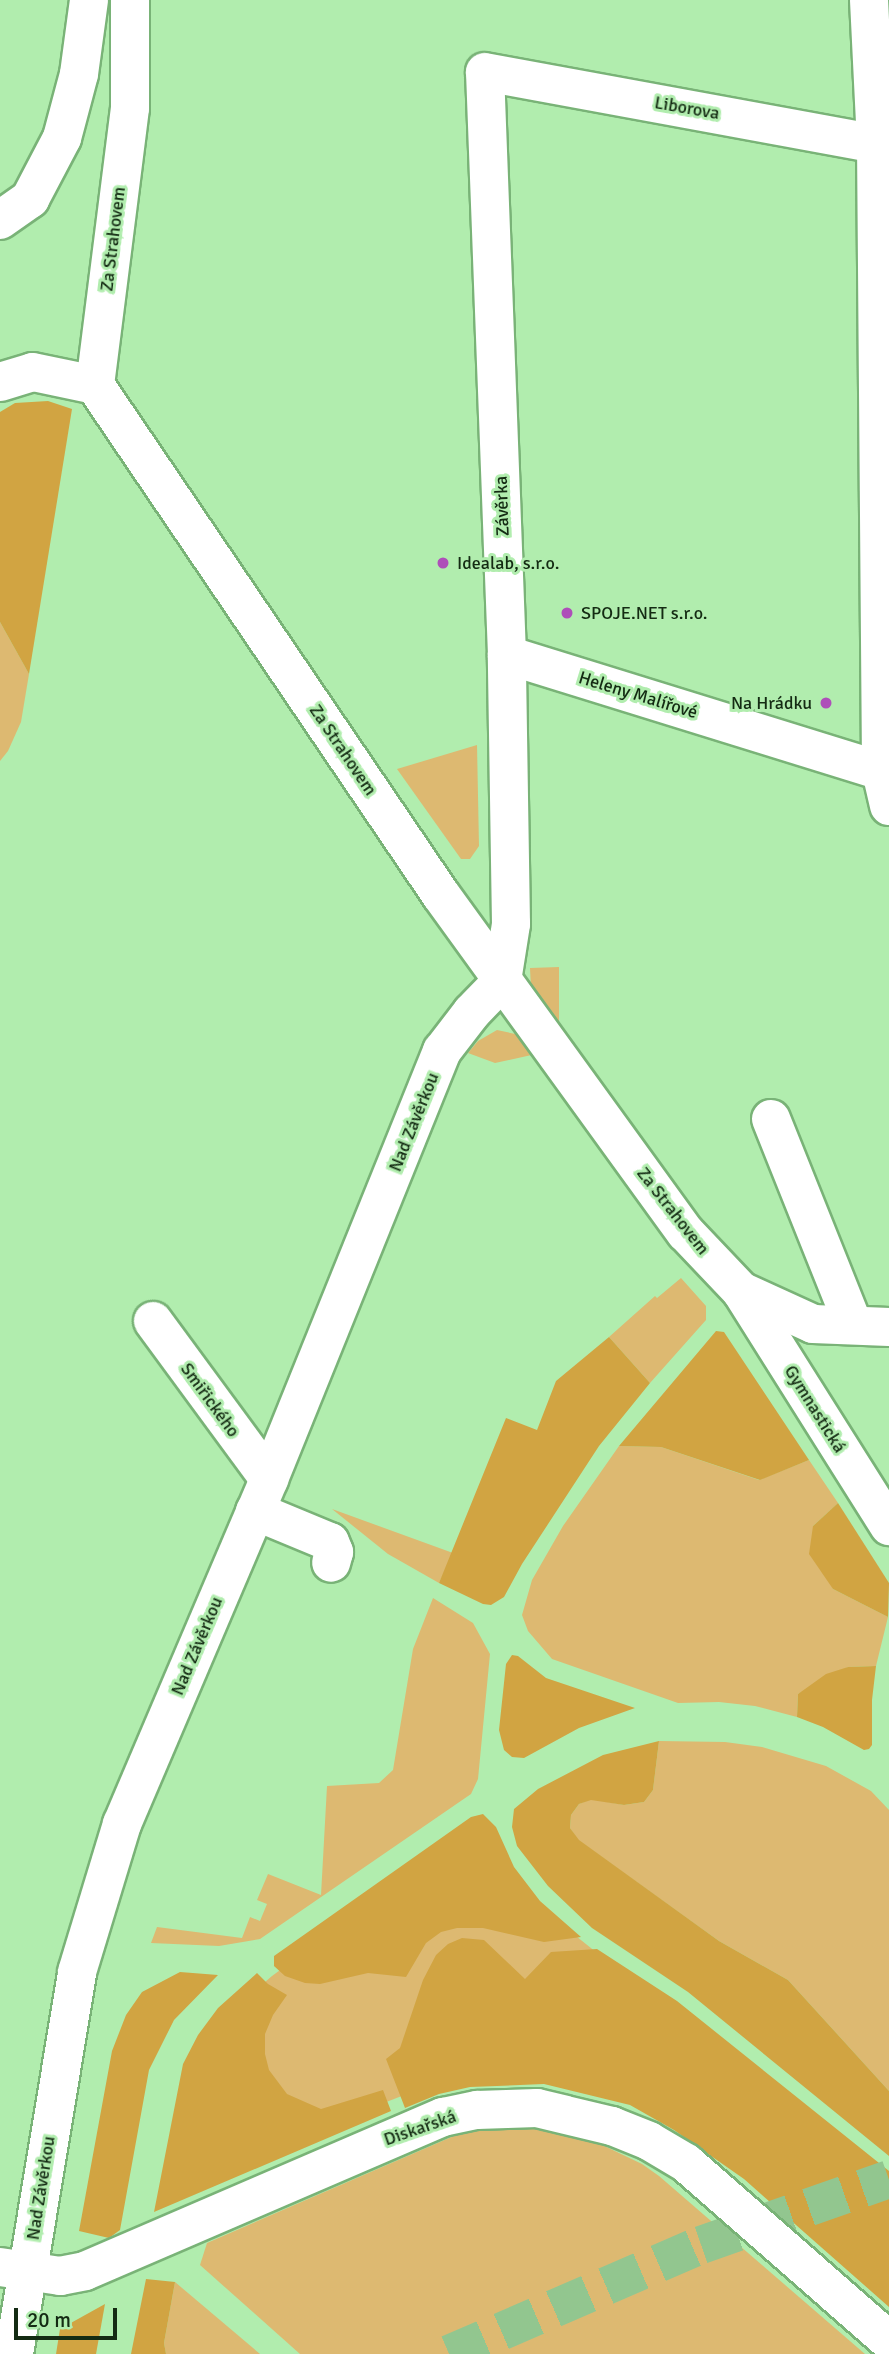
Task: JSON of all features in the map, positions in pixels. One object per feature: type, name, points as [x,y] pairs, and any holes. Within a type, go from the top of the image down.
[{"type":"street","points":[[0,220],[30,199],[62,138],[79,74],[89,0]]},
{"type":"street","name":"Za Strahovem","points":[[130,0],[130,107],[95,384],[502,981],[686,1233],[741,1291],[813,1324],[871,1326]]},
{"type":"street","points":[[869,0],[882,144],[886,783]]},
{"type":"street","name":"Liborova","points":[[485,72],[882,144]]},
{"type":"street","name":"Závěrka","points":[[485,72],[507,655],[511,924],[502,981]]},
{"type":"street","points":[[0,382],[33,372],[95,384]]},
{"type":"street","name":"Heleny Malířové","points":[[507,655],[886,783]]},
{"type":"street","name":"Nad Závěrkou","points":[[14,2354],[13,2269],[77,1972],[130,1803],[262,1495],[442,1051],[472,1012],[502,981]]},
{"type":"street","points":[[771,1119],[871,1326]]},
{"type":"street","name":"Gymnastická","points":[[741,1291],[889,1526]]},
{"type":"street","name":"Smiřického","points":[[153,1321],[262,1495]]},
{"type":"street","points":[[262,1495],[330,1542],[334,1552],[331,1563]]},
{"type":"street","name":"Diskařská","points":[[13,2269],[61,2276],[85,2272],[443,2117],[477,2110],[537,2108],[612,2126],[649,2141],[686,2163],[889,2341]]},
{"type":"street","points":[[0,2237],[13,2269]]},
{"type":"shaded area","points":[[48,401],[72,409],[29,674],[0,622],[0,412],[15,403]]},
{"type":"shaded area","points":[[0,622],[29,674],[21,722],[8,751],[0,761]]},
{"type":"shaded area","points":[[477,745],[479,846],[470,859],[461,859],[397,769]]},
{"type":"shaded area","points":[[559,967],[559,1026],[531,988],[530,968]]},
{"type":"shaded area","points":[[497,1030],[520,1035],[536,1054],[495,1063],[468,1053],[478,1041]]},
{"type":"shaded area","points":[[681,1278],[706,1306],[706,1320],[650,1383],[609,1337],[655,1296],[657,1298]]},
{"type":"shaded area","points":[[716,1331],[724,1332],[809,1460],[760,1480],[661,1447],[619,1446]]},
{"type":"shaded area","points":[[609,1337],[650,1383],[599,1446],[522,1564],[504,1597],[491,1605],[483,1604],[439,1583],[506,1418],[537,1430],[556,1381]]},
{"type":"shaded area","points":[[619,1446],[661,1447],[759,1480],[809,1460],[838,1503],[813,1526],[833,1589],[888,1617],[876,1666],[848,1667],[798,1694],[797,1717],[755,1706],[719,1702],[678,1703],[552,1659],[528,1631],[522,1615],[532,1580],[563,1526]]},
{"type":"shaded area","points":[[838,1503],[889,1583],[888,1617],[833,1589],[809,1554],[813,1526]]},
{"type":"shaded area","points":[[332,1509],[453,1553],[439,1583],[388,1554]]},
{"type":"shaded area","points":[[433,1598],[473,1623],[490,1654],[478,1779],[471,1794],[260,1939],[219,1946],[151,1943],[157,1927],[242,1938],[250,1917],[260,1921],[267,1904],[257,1900],[268,1874],[321,1895],[327,1786],[379,1783],[393,1770],[413,1649]]},
{"type":"shaded area","points":[[512,1655],[518,1656],[546,1678],[635,1708],[579,1728],[524,1758],[512,1757],[504,1750],[499,1730],[506,1664]]},
{"type":"shaded area","points":[[876,1666],[872,1700],[872,1745],[869,1749],[864,1750],[823,1727],[797,1717],[798,1694],[826,1674],[848,1667]]},
{"type":"shaded area","points":[[659,1741],[725,1742],[762,1747],[826,1766],[871,1791],[889,1810],[889,2091],[788,1980],[719,1941],[578,1840],[570,1828],[571,1815],[579,1804],[591,1799],[624,1805],[644,1802],[653,1790]]},
{"type":"shaded area","points":[[659,1741],[653,1790],[644,1802],[624,1805],[591,1800],[579,1804],[571,1815],[570,1828],[579,1840],[719,1941],[788,1980],[889,2091],[889,2156],[688,1992],[592,1928],[548,1886],[517,1846],[512,1827],[514,1809],[538,1789],[603,1755]]},
{"type":"shaded area","points":[[483,1814],[496,1827],[514,1867],[540,1901],[581,1937],[544,1942],[483,1928],[457,1928],[441,1932],[426,1943],[406,1977],[368,1973],[320,1984],[305,1983],[285,1976],[274,1966],[274,1956],[471,1817]]},
{"type":"shaded area","points":[[471,1830],[532,1901],[621,1972],[523,2049],[260,2151],[220,2021],[272,1976]]},
{"type":"shaded area","points":[[462,1938],[484,1940],[525,1979],[551,1952],[597,1949],[677,2001],[889,2171],[889,2307],[744,2179],[674,2130],[630,2105],[544,2084],[470,2087],[439,2094],[405,2108],[386,2059],[400,2048],[423,1980],[436,1955],[448,1944]]},
{"type":"shaded area","points":[[180,1972],[218,1975],[174,2020],[149,2070],[120,2230],[109,2238],[79,2231],[112,2051],[126,2015],[142,1992]]},
{"type":"shaded area","points":[[257,1973],[268,1984],[287,1995],[273,2015],[265,2034],[265,2054],[269,2070],[287,2094],[321,2109],[383,2090],[391,2111],[154,2212],[183,2064],[198,2035],[218,2008]]},
{"type":"shaded area","points":[[510,2126],[547,2127],[596,2142],[642,2164],[865,2354],[300,2354],[200,2265],[207,2243],[463,2132]]},
{"type":"shaded area","points":[[146,2279],[175,2282],[164,2343],[166,2354],[131,2354]]},
{"type":"shaded area","points":[[175,2282],[260,2354],[166,2354],[164,2343]]},
{"type":"shaded area","points":[[105,2304],[96,2354],[56,2354],[60,2329]]},
{"type":"tunnel","points":[[449,2354],[701,2245],[889,2179]]},
{"type":"place","name":"Idealab, s.r.o.","points":[[443,563]]},
{"type":"place","name":"SPOJE.NET s.r.o.","points":[[567,613]]},
{"type":"place","name":"Na Hrádku","points":[[826,703]]}]
